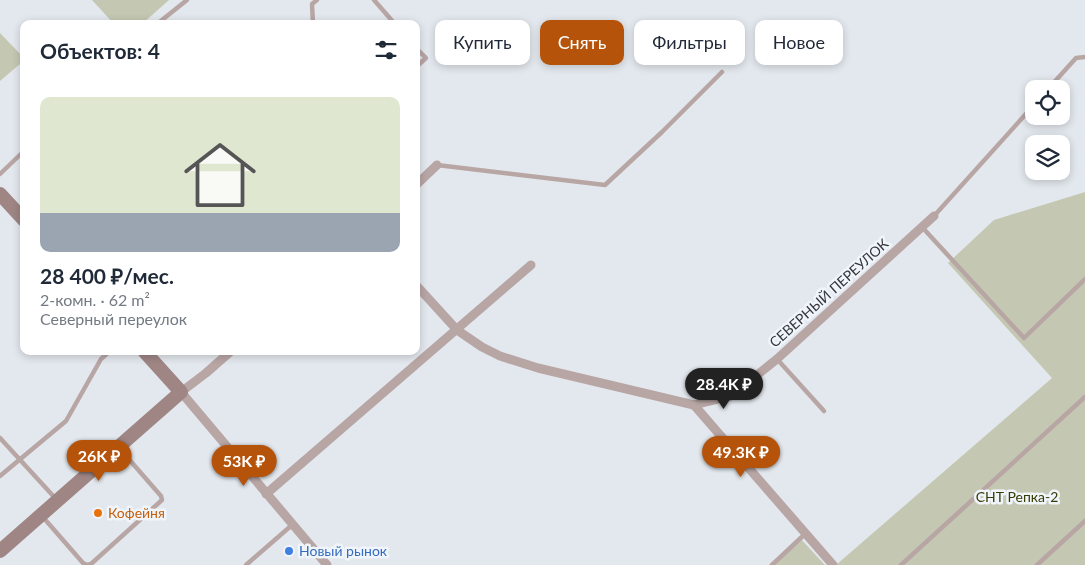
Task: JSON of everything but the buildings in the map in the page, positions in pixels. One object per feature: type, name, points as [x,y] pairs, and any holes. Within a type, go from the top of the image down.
[{"type":"main road","points":[[0,194],[20,216]]},
{"type":"main road","points":[[0,551],[181,392],[148,355]]},
{"type":"street","points":[[420,180],[437,165]]},
{"type":"street","name":"СЕВЕРНЫЙ ПЕРЕУЛОК","points":[[420,289],[457,330],[482,347],[500,356],[548,370],[694,405],[731,396],[777,359],[934,216]]},
{"type":"street","points":[[266,494],[531,265]]},
{"type":"street","points":[[226,355],[181,392],[327,565]]},
{"type":"street","points":[[694,405],[833,565]]},
{"type":"lane","points":[[162,20],[187,0]]},
{"type":"lane","points":[[313,20],[312,4],[317,0]]},
{"type":"lane","points":[[374,0],[392,20]]},
{"type":"lane","points":[[420,52],[426,58],[420,63]]},
{"type":"lane","points":[[1056,80],[1076,58],[1085,57]]},
{"type":"lane","points":[[437,165],[605,185],[722,72]]},
{"type":"lane","points":[[934,216],[1025,115]]},
{"type":"lane","points":[[0,174],[20,155]]},
{"type":"lane","points":[[922,227],[1024,338],[1085,279]]},
{"type":"lane","points":[[0,476],[66,421],[101,359],[106,355]]},
{"type":"lane","points":[[777,359],[824,411]]},
{"type":"lane","points":[[901,565],[1085,397]]},
{"type":"lane","points":[[0,438],[57,500]]},
{"type":"lane","points":[[41,514],[83,563],[87,565],[160,503],[162,500],[161,496],[118,446]]},
{"type":"lane","points":[[1037,565],[1085,521]]},
{"type":"lane","points":[[246,565],[292,525]]},
{"type":"lane","points":[[772,565],[805,534]]},
{"type":"green space","points":[[92,0],[169,0],[146,20],[110,20]]},
{"type":"green space","points":[[0,33],[20,54],[20,64],[0,81]]},
{"type":"green space","name":"СНТ Репка-2","points":[[1085,192],[1085,565],[836,565],[1052,378],[948,263],[994,220]]},
{"type":"green space","points":[[799,537],[825,565],[769,565]]},
{"type":"place","name":"Кофейня","points":[[98,513]]},
{"type":"place","name":"Новый рынок","points":[[289,551]]}]
